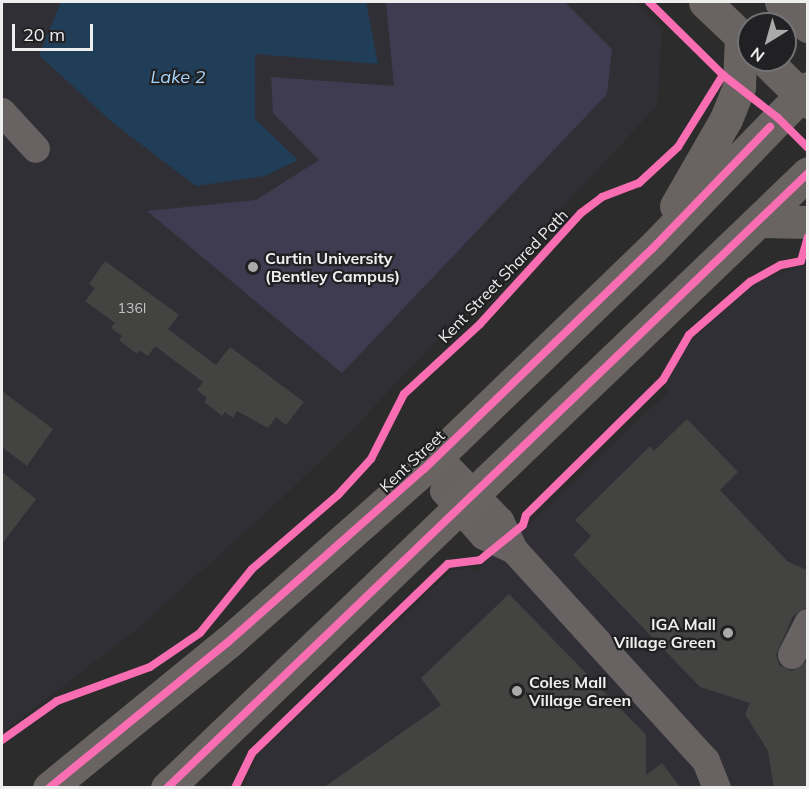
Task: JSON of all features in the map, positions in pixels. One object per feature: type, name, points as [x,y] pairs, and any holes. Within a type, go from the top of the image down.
[{"type":"main road","points":[[705,2],[737,32]]},
{"type":"main road","points":[[781,2],[807,26]]},
{"type":"main road","points":[[652,249],[726,119],[739,87],[741,72]]},
{"type":"main road","points":[[779,72],[805,95]]},
{"type":"main road","name":"Kent Street","points":[[49,788],[227,643],[431,463],[652,249],[805,95]]},
{"type":"main road","points":[[167,788],[807,173]]},
{"type":"main road","points":[[759,221],[807,222]]},
{"type":"lane","points":[[2,112],[36,149]]},
{"type":"lane","points":[[431,463],[467,501],[500,521],[514,550],[706,761],[717,788]]},
{"type":"lane","points":[[792,655],[807,623]]},
{"type":"shaded area","name":"Curtin University (Bentley Campus)","points":[[2,2],[635,2],[662,28],[657,106],[354,428],[282,498],[137,629],[2,733]]},
{"type":"shaded area","points":[[386,2],[565,2],[612,49],[607,94],[342,373],[147,211],[256,200],[319,160],[273,113],[271,77],[394,86]]},
{"type":"shaded area","points":[[807,265],[807,787],[243,788],[258,754],[452,570],[470,568],[479,572],[480,555],[522,531],[669,391],[665,388],[686,346],[738,297],[763,279]]},
{"type":"water","name":"Lake 2","points":[[61,2],[366,2],[378,64],[255,54],[255,119],[298,160],[265,176],[196,186],[112,122],[39,55]]},
{"type":"building","points":[[105,261],[179,315],[168,329],[216,365],[230,347],[304,402],[286,425],[276,417],[268,428],[237,411],[233,418],[225,412],[222,416],[204,402],[207,398],[197,390],[203,382],[155,346],[148,356],[139,350],[137,354],[119,340],[122,336],[111,328],[115,323],[85,301],[95,288],[89,284]]},
{"type":"building","points":[[2,391],[53,429],[27,466],[2,447]]},
{"type":"building","name":"IGA Mall Village Green","points":[[687,419],[738,472],[720,490],[787,561],[807,570],[807,607],[793,616],[776,655],[779,665],[792,671],[807,661],[807,788],[774,788],[768,751],[745,714],[750,703],[700,687],[573,555],[591,536],[575,520],[650,446],[654,451]]},
{"type":"building","points":[[2,472],[36,499],[2,544]]},
{"type":"building","name":"Coles Mall Village Green","points":[[509,594],[646,735],[646,775],[662,763],[681,788],[323,788],[441,705],[421,678]]},
{"type":"cycle path","points":[[649,2],[723,75],[778,118],[808,148]]},
{"type":"cycle path","name":"Kent Street Shared Path","points":[[2,740],[57,701],[150,667],[200,633],[252,569],[338,495],[371,459],[404,394],[480,324],[581,213],[602,197],[639,183],[678,147],[723,75]]},
{"type":"cycle path","points":[[49,788],[227,643],[424,469],[652,249],[770,127]]},
{"type":"cycle path","points":[[167,788],[808,173]]},
{"type":"cycle path","points":[[235,788],[252,753],[448,564],[480,560],[523,525],[526,515],[663,380],[689,335],[750,282],[781,265],[801,261],[808,237]]},
{"type":"place","name":"Curtin University (Bentley Campus)","points":[[253,267]]},
{"type":"place","name":"IGA Mall Village Green","points":[[728,633]]},
{"type":"place","name":"Coles Mall Village Green","points":[[517,691]]}]
